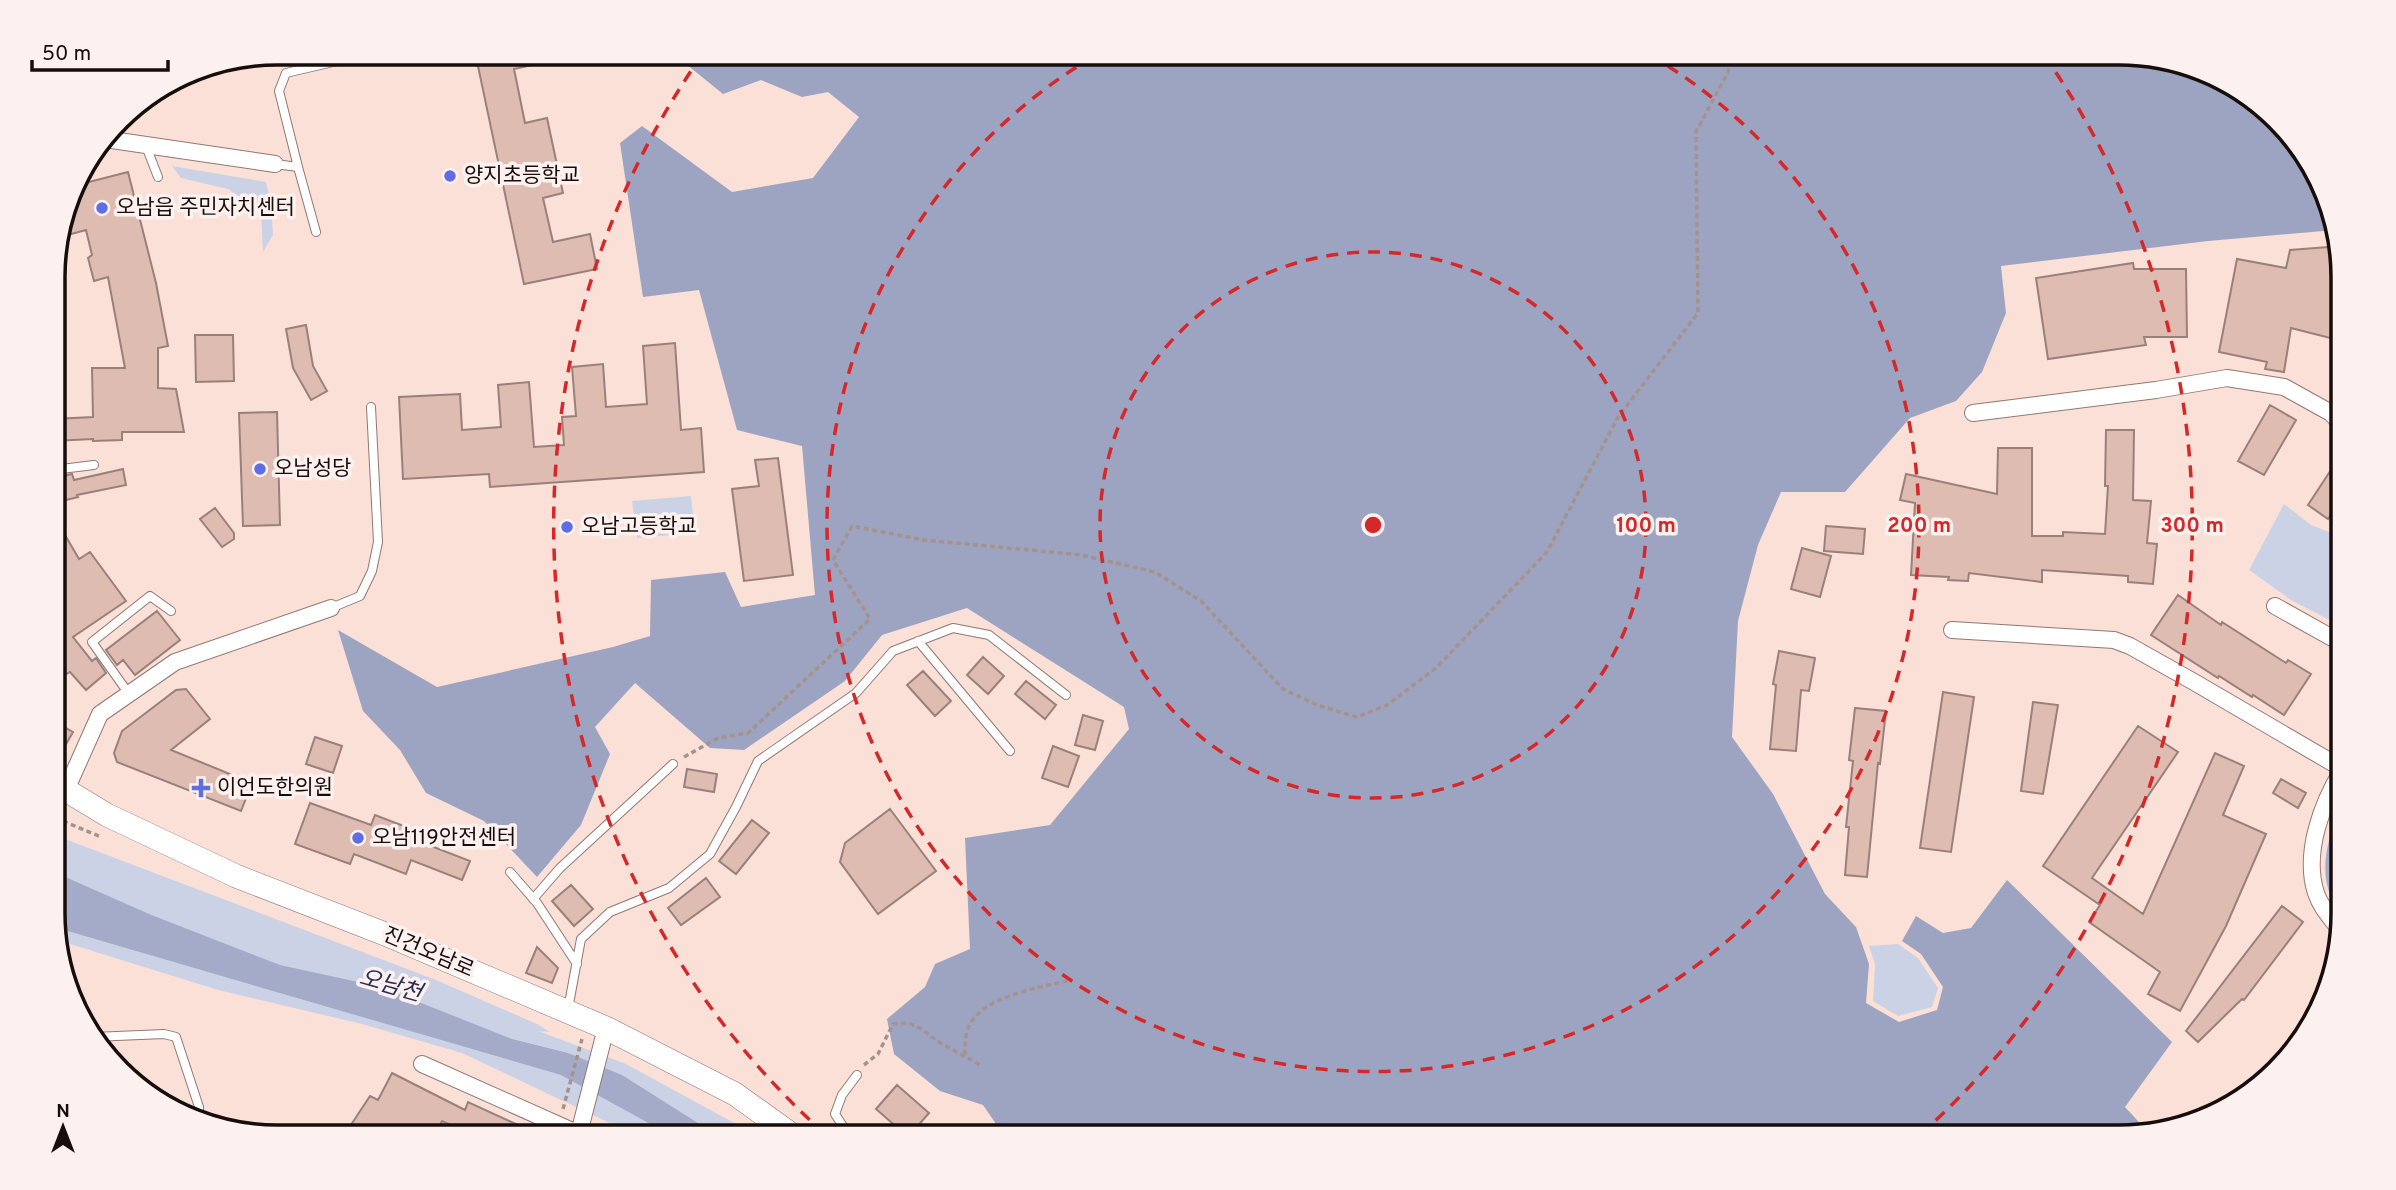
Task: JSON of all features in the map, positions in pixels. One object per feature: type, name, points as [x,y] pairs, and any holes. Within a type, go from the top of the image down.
[{"type":"main road","name":"진건오남로","points":[[65,796],[236,876],[385,934],[567,1012],[604,1040],[736,1094],[779,1125]]},
{"type":"street","points":[[115,141],[275,164]]},
{"type":"street","points":[[1973,413],[2156,390],[2227,378],[2284,387],[2331,413]]},
{"type":"street","points":[[2275,606],[2331,638]]},
{"type":"street","points":[[65,780],[100,714],[175,662],[331,608]]},
{"type":"street","points":[[1952,630],[2113,640],[2130,646],[2173,670],[2331,762]]},
{"type":"street","points":[[2331,790],[2321,814],[2312,871],[2316,892],[2331,918]]},
{"type":"street","points":[[581,1125],[604,1040]]},
{"type":"street","points":[[422,1064],[559,1125]]},
{"type":"lane","points":[[316,232],[279,91],[286,73],[320,65]]},
{"type":"lane","points":[[146,145],[158,177]]},
{"type":"lane","points":[[275,164],[298,167]]},
{"type":"lane","points":[[331,608],[360,596],[372,571],[379,542],[371,407]]},
{"type":"lane","points":[[65,469],[94,465]]},
{"type":"lane","points":[[129,694],[92,642],[150,596],[171,611]]},
{"type":"lane","points":[[567,1012],[581,939],[610,912],[669,888],[710,855],[758,761],[856,693],[893,651],[953,628],[989,635],[1066,695]]},
{"type":"lane","points":[[918,641],[1010,751]]},
{"type":"lane","points":[[533,899],[561,868],[673,764]]},
{"type":"lane","points":[[510,872],[533,899],[577,964]]},
{"type":"lane","points":[[104,1037],[164,1034],[176,1037],[199,1110]]},
{"type":"lane","points":[[842,1125],[835,1114],[842,1095],[857,1075]]},
{"type":"path","points":[[673,764],[718,738],[748,733],[870,619],[833,560],[852,526],[925,540],[1081,555],[1155,572],[1201,601],[1283,689],[1317,705],[1357,717],[1387,705],[1436,668],[1547,551],[1618,417],[1698,313],[1696,132],[1730,65]]},
{"type":"path","points":[[965,1055],[965,1036],[974,1018],[995,1002],[1072,980]]},
{"type":"path","points":[[857,1075],[865,1063],[878,1055],[893,1024],[909,1023],[982,1066]]},
{"type":"path","points":[[559,1125],[582,1041]]},
{"type":"shaded area","points":[[687,65],[2133,65],[2187,76],[2237,100],[2279,137],[2296,159],[2315,196],[2326,231],[2208,241],[2001,266],[2006,313],[1982,372],[1956,401],[1910,418],[1845,492],[1781,492],[1758,545],[1738,621],[1732,737],[1773,794],[1825,894],[1856,927],[1869,964],[1866,1003],[1899,1022],[1937,1010],[1943,987],[1921,954],[1902,941],[1916,916],[1943,933],[1971,928],[2007,880],[2172,1042],[2125,1107],[2141,1124],[997,1125],[983,1105],[940,1091],[894,1054],[887,1019],[925,987],[935,964],[970,949],[965,838],[1050,825],[1129,729],[1124,707],[967,608],[882,635],[845,681],[744,750],[710,748],[635,683],[595,727],[610,754],[581,825],[537,877],[484,821],[426,793],[400,750],[363,711],[338,630],[437,687],[650,636],[651,580],[725,572],[741,607],[815,595],[802,446],[737,430],[699,290],[643,297],[620,143],[642,126],[732,192],[813,178],[859,117],[828,92],[802,97],[761,80],[723,94]]},
{"type":"shaded area","points":[[172,166],[266,182],[273,235],[263,252],[261,212],[228,189],[181,178]]},
{"type":"shaded area","points":[[691,496],[695,533],[637,538],[632,501]]},
{"type":"shaded area","points":[[2284,504],[2311,525],[2331,533],[2331,621],[2291,600],[2249,570]]},
{"type":"shaded area","points":[[65,839],[436,980],[550,1032],[538,1031],[626,1064],[738,1125],[614,1125],[462,1053],[362,1024],[218,990],[67,943]]},
{"type":"shaded area","points":[[65,877],[149,914],[280,965],[381,987],[512,1039],[568,1053],[622,1075],[701,1125],[652,1125],[561,1075],[66,931]]},
{"type":"shaded area","points":[[1898,944],[1918,958],[1938,988],[1932,1007],[1898,1016],[1873,1001],[1875,964],[1869,946]]},
{"type":"building","points":[[478,65],[532,65],[514,69],[525,123],[547,118],[563,193],[543,198],[553,242],[590,234],[597,269],[524,284]]},
{"type":"building","points":[[128,172],[156,283],[168,346],[158,348],[158,388],[176,389],[184,432],[122,432],[122,440],[65,440],[65,418],[93,417],[92,368],[125,368],[108,277],[94,281],[88,258],[92,255],[86,230],[70,234],[88,182]]},
{"type":"building","points":[[2329,247],[2331,338],[2291,328],[2284,372],[2265,369],[2267,362],[2219,352],[2237,259],[2286,268],[2290,250]]},
{"type":"building","points":[[2133,263],[2134,269],[2186,269],[2187,337],[2144,337],[2146,345],[2048,359],[2036,278]]},
{"type":"building","points":[[306,325],[313,366],[327,391],[311,400],[293,368],[286,329]]},
{"type":"building","points":[[195,335],[233,335],[234,381],[196,382]]},
{"type":"building","points":[[675,343],[681,430],[701,428],[704,472],[490,487],[489,474],[403,479],[399,397],[460,394],[462,430],[501,427],[498,385],[529,382],[534,447],[564,445],[562,417],[576,416],[572,367],[603,364],[606,407],[647,404],[643,346]]},
{"type":"building","points":[[2270,405],[2296,420],[2264,475],[2238,461]]},
{"type":"building","name":"오남성당","points":[[277,412],[280,525],[243,526],[239,413]]},
{"type":"building","points":[[2106,430],[2134,430],[2133,500],[2151,501],[2147,543],[2157,544],[2153,584],[2128,582],[2128,576],[2042,570],[2042,582],[1969,573],[1968,581],[1911,575],[1915,503],[1900,500],[1906,474],[1997,494],[1998,448],[2032,448],[2032,536],[2063,536],[2063,532],[2105,534],[2108,486],[2105,486]]},
{"type":"building","points":[[778,458],[793,575],[744,581],[732,489],[759,486],[755,460]]},
{"type":"building","points":[[123,469],[126,485],[77,495],[78,497],[65,500],[65,475],[72,474],[74,480]]},
{"type":"building","points":[[2331,470],[2331,514],[2328,519],[2308,505]]},
{"type":"building","points":[[215,508],[234,533],[234,539],[222,547],[200,519]]},
{"type":"building","points":[[1826,526],[1865,529],[1863,554],[1824,551]]},
{"type":"building","points":[[65,535],[79,559],[90,552],[126,601],[73,637],[92,661],[96,658],[106,673],[86,690],[70,672],[65,675]]},
{"type":"building","points":[[1802,548],[1831,556],[1820,597],[1791,589]]},
{"type":"building","points":[[2178,595],[2221,625],[2222,622],[2286,663],[2288,660],[2311,674],[2284,715],[2253,695],[2252,697],[2219,676],[2218,678],[2151,635]]},
{"type":"building","points":[[157,611],[180,640],[135,675],[123,660],[117,665],[106,650]]},
{"type":"building","points":[[1779,651],[1815,658],[1809,691],[1801,690],[1796,751],[1770,749],[1776,685],[1773,684]]},
{"type":"building","points":[[983,657],[1004,676],[988,694],[967,675]]},
{"type":"building","points":[[923,671],[951,701],[935,716],[907,685]]},
{"type":"building","points":[[1026,681],[1056,705],[1045,719],[1015,694]]},
{"type":"building","points":[[186,689],[210,719],[171,750],[252,783],[241,811],[117,762],[114,753],[122,731],[176,690]]},
{"type":"building","points":[[1943,692],[1974,697],[1951,852],[1920,848]]},
{"type":"building","points":[[2033,702],[2058,705],[2043,794],[2021,791]]},
{"type":"building","points":[[1855,708],[1886,711],[1867,877],[1845,875],[1849,827],[1846,827],[1853,761],[1849,760]]},
{"type":"building","points":[[1083,715],[1103,721],[1095,750],[1075,745]]},
{"type":"building","points":[[2138,726],[2178,752],[2092,878],[2143,914],[2215,753],[2244,766],[2223,815],[2266,834],[2226,926],[2180,1011],[2148,994],[2160,972],[2089,922],[2100,905],[2043,866]]},
{"type":"building","points":[[65,727],[73,732],[65,746]]},
{"type":"building","points":[[315,737],[342,746],[333,773],[306,764]]},
{"type":"building","points":[[1053,746],[1079,756],[1068,787],[1042,778]]},
{"type":"building","points":[[687,769],[717,774],[714,792],[684,787]]},
{"type":"building","points":[[2281,779],[2306,793],[2298,808],[2273,793]]},
{"type":"building","name":"오남119안전센터","points":[[310,803],[371,825],[375,815],[422,833],[418,841],[470,861],[462,880],[411,860],[406,874],[354,854],[350,864],[295,844]]},
{"type":"building","points":[[890,809],[936,871],[878,914],[840,862],[845,843]]},
{"type":"building","points":[[752,820],[769,833],[736,874],[719,861]]},
{"type":"building","points":[[706,878],[720,897],[681,925],[668,908]]},
{"type":"building","points":[[571,885],[593,909],[574,926],[552,901]]},
{"type":"building","points":[[2282,906],[2303,922],[2244,1000],[2198,1042],[2186,1031]]},
{"type":"building","points":[[537,947],[558,968],[552,983],[526,973]]},
{"type":"building","points":[[392,1073],[465,1110],[468,1102],[518,1125],[451,1125],[442,1121],[440,1125],[351,1125],[370,1096],[378,1100]]},
{"type":"building","points":[[897,1085],[929,1113],[918,1125],[894,1125],[876,1109]]},
{"type":"waterway","points":[[2331,844],[2328,861],[2331,890]]},
{"type":"place","name":"양지초등학교","points":[[450,176]]},
{"type":"place","name":"오남읍 주민자치센터","points":[[102,208]]},
{"type":"place","name":"오남성당","points":[[260,469]]},
{"type":"place","name":"오남고등학교","points":[[567,527]]},
{"type":"place","name":"이언도한의원","points":[[201,788]]},
{"type":"place","name":"오남119안전센터","points":[[358,838]]},
{"type":"water label","name":"오남천","points":[[390,987]]}]
